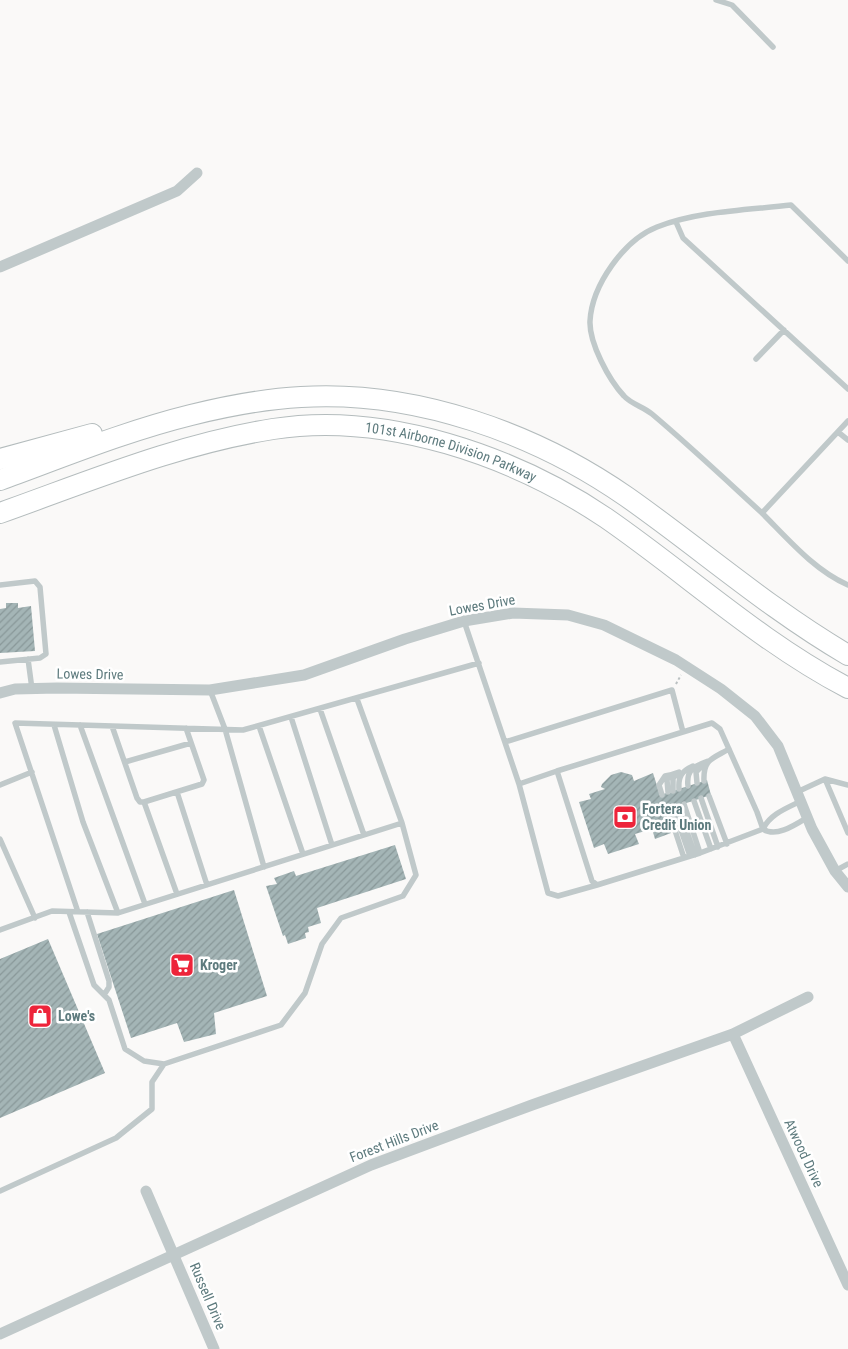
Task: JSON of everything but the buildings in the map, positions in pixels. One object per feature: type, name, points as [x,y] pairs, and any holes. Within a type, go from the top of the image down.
[{"type":"highway","points":[[0,459],[124,425],[190,415],[264,400],[302,396],[332,397],[409,405],[451,414],[495,428],[563,458],[602,481],[790,618],[848,654]]},
{"type":"highway","points":[[0,480],[136,431],[190,415]]},
{"type":"highway","name":"101st Airborne Division Parkway","points":[[0,513],[182,449],[275,428],[351,427],[406,433],[462,447],[518,468],[566,493],[606,519],[794,657],[848,688]]},
{"type":"highway","points":[[0,518],[83,483]]},
{"type":"street","points":[[0,267],[177,192],[196,173]]},
{"type":"street","name":"Lowes Drive","points":[[0,693],[15,689],[32,688],[210,690],[304,675],[405,639],[464,621],[513,613],[568,615],[604,625],[686,666],[721,689],[755,716],[778,746],[808,817],[835,871],[848,887]]},
{"type":"street","name":"Forest Hills Drive","points":[[0,1334],[371,1165],[532,1105],[733,1034],[808,997]]},
{"type":"street","name":"Atwood Drive","points":[[733,1034],[848,1285]]},
{"type":"street","name":"Russell Drive","points":[[146,1191],[214,1349]]},
{"type":"lane","points":[[716,0],[732,5],[773,47]]},
{"type":"lane","points":[[848,261],[791,204],[676,222],[656,227],[623,249],[599,285],[590,322],[596,350],[625,397],[651,412],[762,513],[808,558],[833,578],[848,584]]},
{"type":"lane","points":[[676,222],[683,238],[848,389]]},
{"type":"lane","points":[[756,360],[784,330]]},
{"type":"lane","points":[[762,513],[848,421]]},
{"type":"lane","points":[[838,432],[848,440]]},
{"type":"lane","points":[[0,585],[35,581],[40,587],[46,654],[40,658],[0,662]]},
{"type":"lane","points":[[464,621],[519,784],[548,893],[558,896],[727,844],[762,829],[773,816],[799,796],[826,779],[848,785]]},
{"type":"lane","points":[[28,660],[32,688]]},
{"type":"lane","points":[[78,912],[15,724],[243,730],[479,663]]},
{"type":"lane","points":[[210,690],[225,730],[264,866]]},
{"type":"lane","points":[[505,742],[672,690],[684,732]]},
{"type":"lane","points":[[69,912],[94,985],[109,1000],[125,1049],[144,1061],[164,1064],[281,1025],[305,993],[322,944],[341,918],[403,896],[416,875],[402,823],[357,699]]},
{"type":"lane","points":[[320,709],[364,835]]},
{"type":"lane","points":[[291,717],[332,845]]},
{"type":"lane","points":[[519,784],[712,723],[720,729],[730,749],[758,812],[762,829],[768,833],[775,832],[808,817]]},
{"type":"lane","points":[[54,724],[84,822],[118,913]]},
{"type":"lane","points":[[80,725],[145,904]]},
{"type":"lane","points":[[112,726],[140,802],[202,784],[204,780],[186,728]]},
{"type":"lane","points":[[259,726],[303,854]]},
{"type":"lane","points":[[125,762],[191,743]]},
{"type":"lane","points":[[682,771],[679,780],[671,792],[667,780],[670,775],[708,761],[730,749]]},
{"type":"lane","points":[[704,781],[703,768],[708,761]]},
{"type":"lane","points":[[697,783],[696,772],[708,761]]},
{"type":"lane","points":[[688,786],[687,776],[697,765]]},
{"type":"lane","points":[[557,771],[592,881],[597,885]]},
{"type":"lane","points":[[0,785],[32,772]]},
{"type":"lane","points":[[826,779],[848,833]]},
{"type":"lane","points":[[177,792],[207,885]]},
{"type":"lane","points":[[709,796],[727,844]]},
{"type":"lane","points":[[702,798],[718,847]]},
{"type":"lane","points":[[694,801],[711,849]]},
{"type":"lane","points":[[144,802],[177,894]]},
{"type":"lane","points":[[692,856],[676,807],[692,856]]},
{"type":"lane","points":[[1,927],[35,918],[52,911],[118,913],[402,823]]},
{"type":"lane","points":[[0,838],[35,918]]},
{"type":"lane","points":[[835,871],[848,864]]},
{"type":"lane","points":[[86,912],[109,981],[109,987],[104,995]]},
{"type":"lane","points":[[0,1190],[116,1138],[152,1109],[152,1082],[164,1064]]},
{"type":"path","points":[[672,690],[686,666]]},
{"type":"place","name":"Fortera Credit Union","points":[[625,817]]},
{"type":"place","name":"Kroger","points":[[182,965]]},
{"type":"place","name":"Lowe's","points":[[40,1016]]}]
